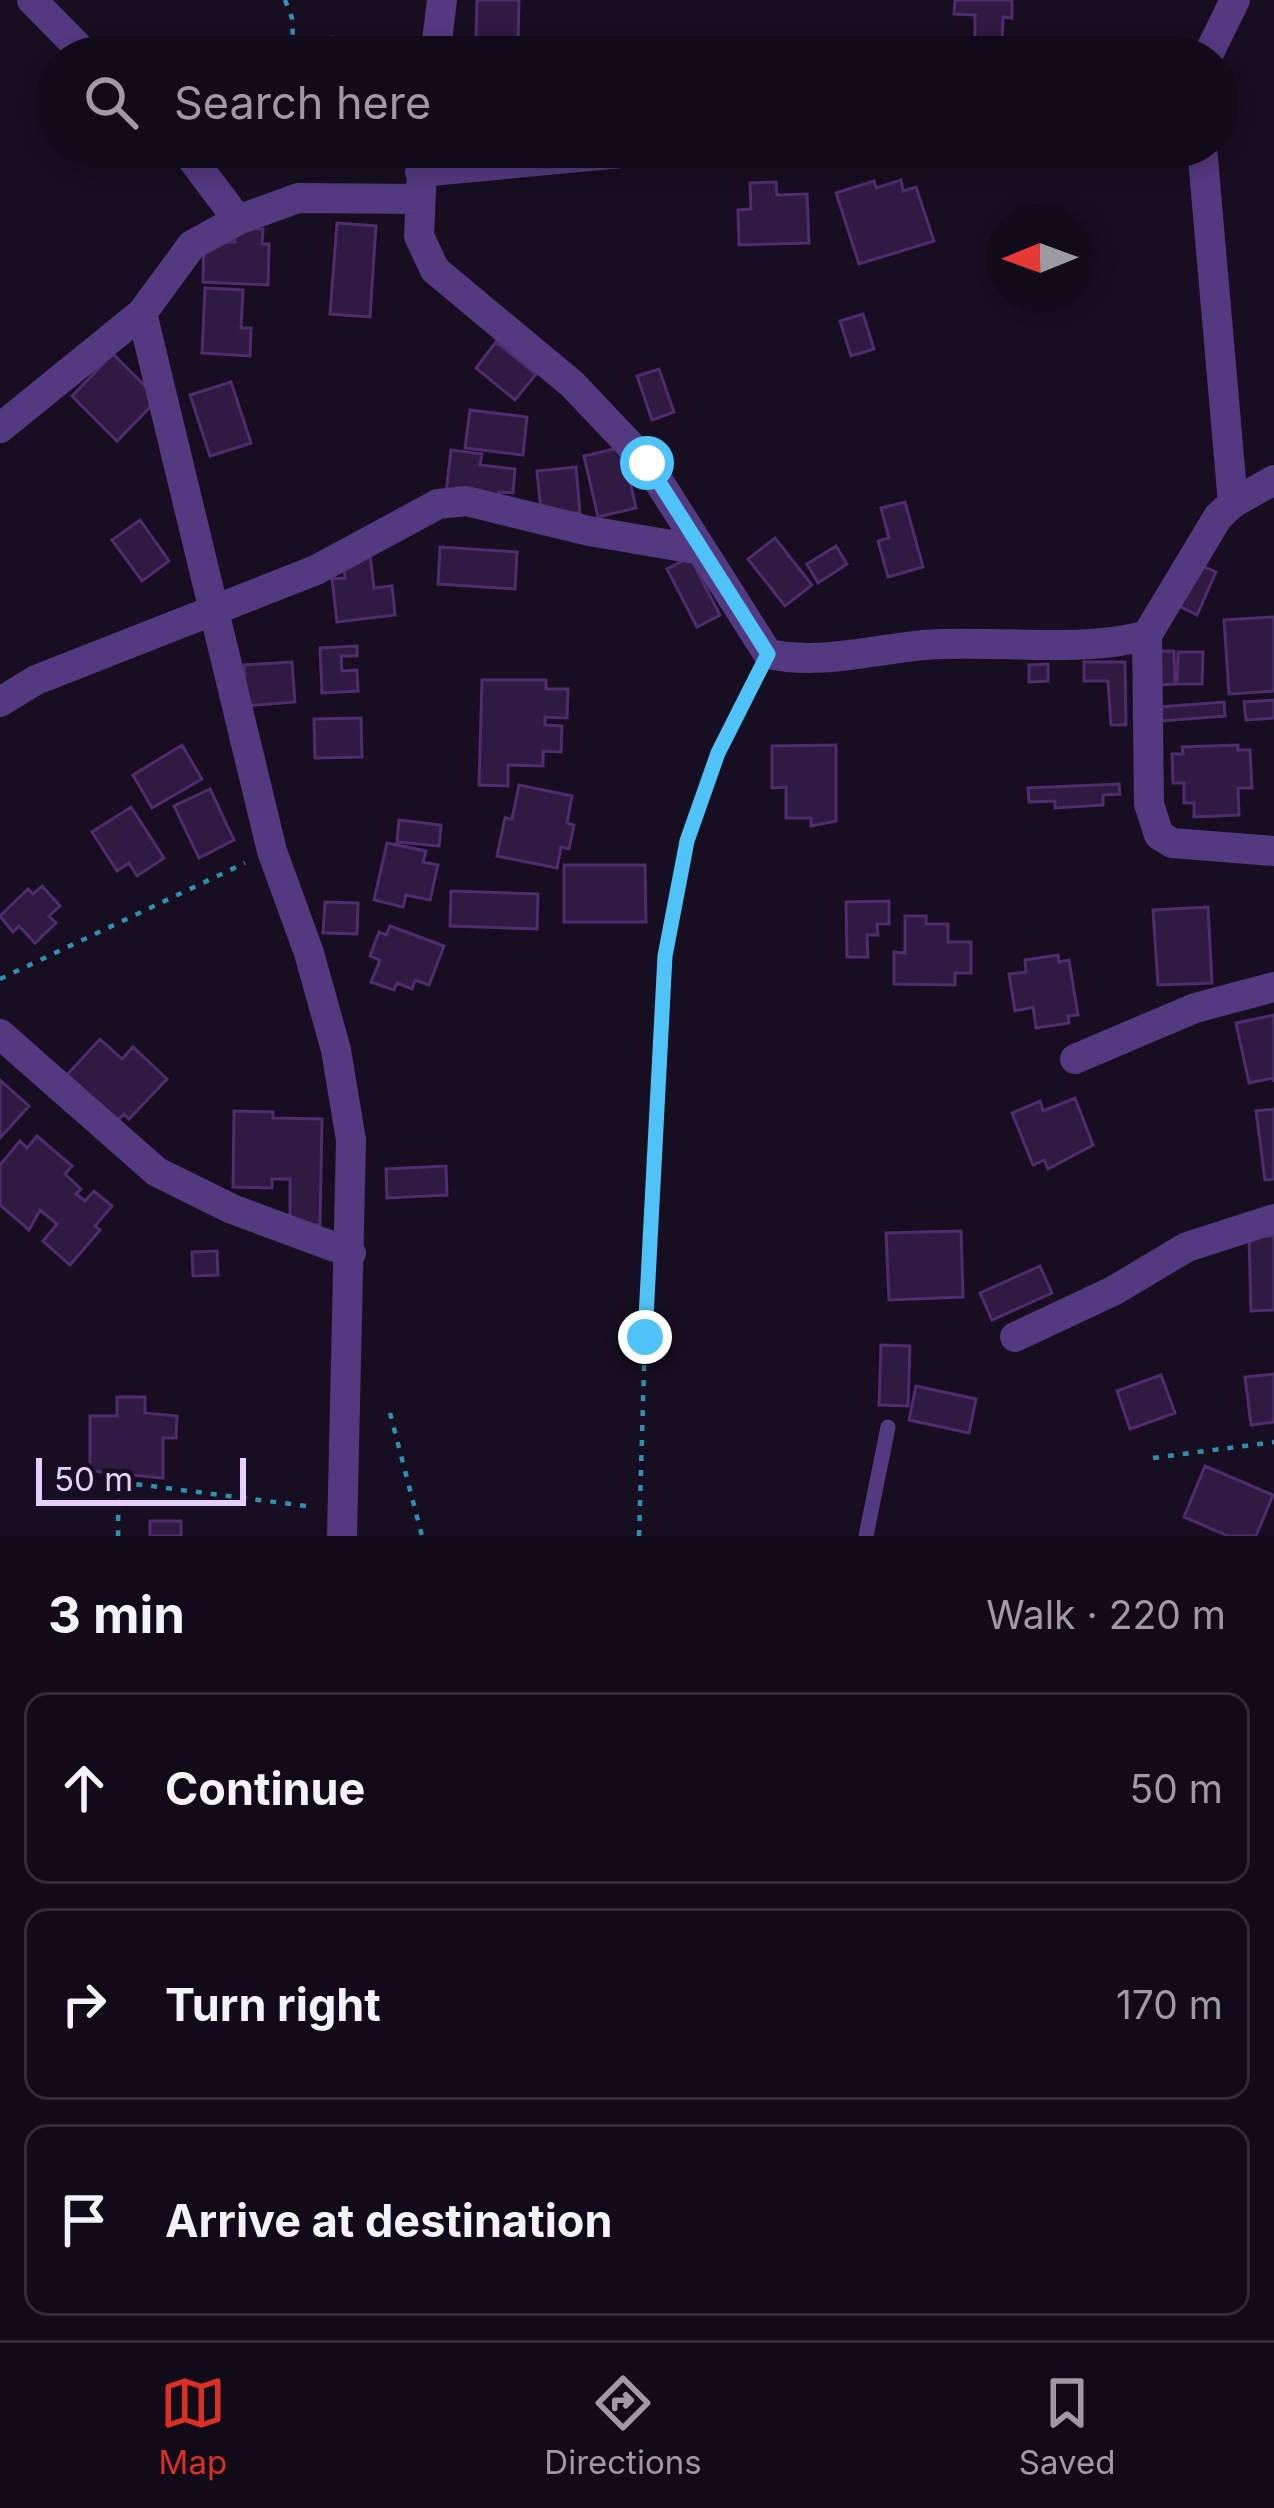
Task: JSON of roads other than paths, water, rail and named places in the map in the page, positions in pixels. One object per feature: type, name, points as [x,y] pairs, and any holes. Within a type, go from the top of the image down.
[{"type":"street","points":[[32,0],[67,36]]},
{"type":"street","points":[[438,36],[442,0]]},
{"type":"street","points":[[1217,36],[1235,0]]},
{"type":"street","points":[[199,168],[238,220]]},
{"type":"street","points":[[0,428],[142,313],[192,245],[238,220],[298,198],[421,173],[472,168]]},
{"type":"street","points":[[1204,168],[1233,503]]},
{"type":"street","points":[[421,173],[419,236],[435,271],[587,400],[647,463],[768,654],[801,661],[927,645],[1051,643],[1147,635]]},
{"type":"street","points":[[142,313],[272,851],[309,953],[336,1050],[351,1140],[343,1523]]},
{"type":"street","points":[[1274,480],[1233,503],[1202,538],[1147,635],[1149,804],[1160,835],[1172,843],[1274,850]]},
{"type":"street","points":[[0,702],[37,680],[316,570],[439,504],[466,501],[589,531],[701,550]]},
{"type":"street","points":[[1075,1059],[1196,1008],[1274,987]]},
{"type":"street","points":[[0,1034],[157,1172],[232,1209],[351,1253]]},
{"type":"street","points":[[1015,1337],[1113,1291],[1187,1246],[1274,1219]]},
{"type":"lane","points":[[866,1536],[888,1426]]}]
